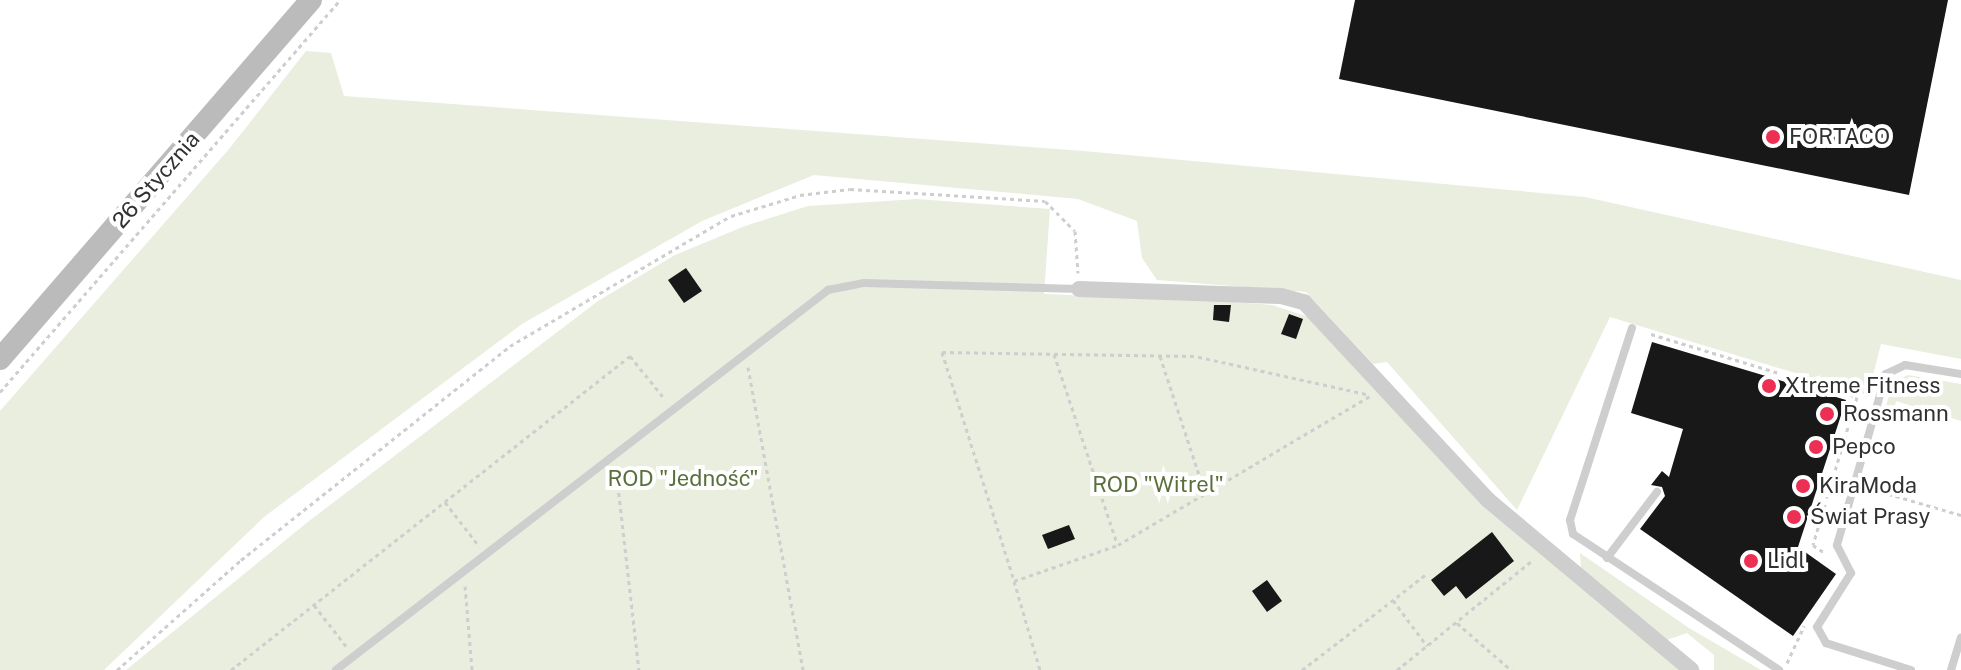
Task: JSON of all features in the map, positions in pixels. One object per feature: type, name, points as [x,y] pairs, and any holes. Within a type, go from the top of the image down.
[{"type":"street","name":"26 Stycznia","points":[[0,359],[311,0]]},
{"type":"street","points":[[1079,289],[1295,298],[1312,308],[1377,392],[1479,491],[1691,670]]},
{"type":"lane","points":[[336,670],[808,303],[846,284],[1079,289]]},
{"type":"lane","points":[[1632,328],[1570,520],[1573,534],[1779,670]]},
{"type":"lane","points":[[1911,670],[1826,643],[1819,636],[1817,627],[1851,573],[1837,545],[1890,370],[1905,365],[1961,374]]},
{"type":"lane","points":[[1607,558],[1657,492]]},
{"type":"lane","points":[[1951,670],[1961,637]]},
{"type":"path","points":[[0,392],[340,0]]},
{"type":"path","points":[[117,670],[241,560],[510,346],[731,216],[800,195],[850,189],[1045,201],[1075,231],[1079,289]]},
{"type":"path","points":[[1651,334],[1857,397],[1813,545],[1837,562]]},
{"type":"path","points":[[745,352],[803,670]]},
{"type":"path","points":[[1040,670],[942,352],[1194,356],[1377,392]]},
{"type":"path","points":[[1054,354],[1118,545]]},
{"type":"path","points":[[1160,355],[1205,493]]},
{"type":"path","points":[[231,670],[630,356],[672,409]]},
{"type":"path","points":[[1014,581],[1118,545],[1377,392]]},
{"type":"path","points":[[614,454],[639,670]]},
{"type":"path","points":[[1854,483],[1961,515]]},
{"type":"path","points":[[445,502],[485,554]]},
{"type":"path","points":[[1397,670],[1547,549]]},
{"type":"path","points":[[463,571],[472,670]]},
{"type":"path","points":[[1302,670],[1425,575]]},
{"type":"path","points":[[1393,600],[1427,646]]},
{"type":"path","points":[[314,605],[354,656]]},
{"type":"path","points":[[1456,622],[1511,670]]},
{"type":"green space","points":[[306,51],[331,53],[344,96],[1084,151],[1585,197],[1961,280],[1961,359],[1881,344],[1868,395],[1610,317],[1517,510],[1387,362],[1373,364],[1306,292],[1157,280],[1142,258],[1137,221],[1078,199],[814,175],[702,221],[522,324],[264,517],[104,670],[0,670],[0,411],[229,149]]},
{"type":"green space","points":[[917,199],[1050,209],[1044,294],[1272,305],[1315,319],[1467,487],[1686,670],[126,670],[309,521],[598,301],[675,255],[745,226],[808,206]]},
{"type":"green space","points":[[1908,375],[1961,384],[1961,421],[1896,401],[1893,415],[1889,413],[1886,406],[1893,382]]},
{"type":"green space","points":[[1580,553],[1689,628],[1761,670],[1714,670],[1714,655],[1687,633],[1667,640],[1581,569]]},
{"type":"building","name":"FORTACO","points":[[1355,0],[1948,0],[1909,195],[1339,79]]},
{"type":"building","points":[[686,268],[702,291],[684,303],[668,280]]},
{"type":"building","points":[[1214,305],[1231,305],[1229,322],[1213,320]]},
{"type":"building","points":[[1289,314],[1303,319],[1296,339],[1281,334]]},
{"type":"building","points":[[1652,342],[1846,400],[1798,547],[1836,574],[1793,636],[1640,529],[1665,496],[1662,487],[1651,485],[1662,471],[1669,477],[1683,429],[1631,413]]},
{"type":"building","points":[[1069,525],[1075,539],[1048,549],[1042,535]]},
{"type":"building","points":[[1492,532],[1514,561],[1466,599],[1456,586],[1444,596],[1431,580]]},
{"type":"building","points":[[1267,580],[1282,601],[1267,612],[1252,591]]},
{"type":"place","name":"FORTACO","points":[[1773,137]]},
{"type":"place","name":"Xtreme Fitness","points":[[1769,386]]},
{"type":"place","name":"Rossmann","points":[[1827,414]]},
{"type":"place","name":"Pepco","points":[[1816,447]]},
{"type":"place","name":"KiraModa","points":[[1803,486]]},
{"type":"place","name":"Świat Prasy","points":[[1794,517]]},
{"type":"place","name":"Lidl","points":[[1751,561]]},
{"type":"park label","name":"ROD \"Jedność\"","points":[[683,479]]},
{"type":"park label","name":"ROD \"Witrel\"","points":[[1158,485]]}]
